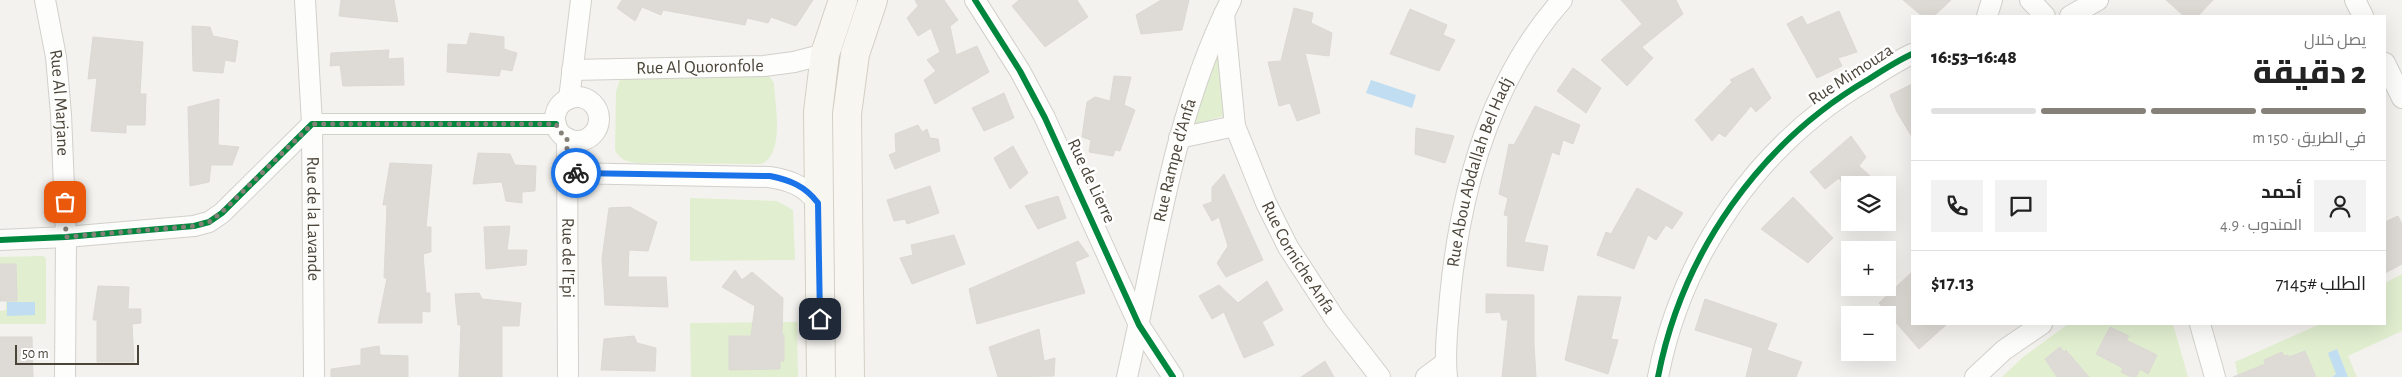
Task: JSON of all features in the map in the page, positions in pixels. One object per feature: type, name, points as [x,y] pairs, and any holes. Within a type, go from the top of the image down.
[{"type":"main road","points":[[821,377],[818,112],[825,54],[843,0]]},
{"type":"main road","points":[[850,377],[846,191],[848,114],[855,54],[873,0]]},
{"type":"street","name":"Rue Al Marjane","points":[[45,0],[56,57],[62,114],[66,237],[65,377]]},
{"type":"street","name":"Rue de la Lavande","points":[[305,0],[312,124],[314,377]]},
{"type":"street","points":[[569,99],[581,0]]},
{"type":"street","name":"Rue de Lierre","points":[[975,0],[1020,71],[1045,118],[1139,325],[1173,377]]},
{"type":"street","name":"Rue Abou Abdallah Bel Hadj","points":[[1426,377],[1446,370],[1455,252],[1463,202],[1477,156],[1519,58],[1562,0]]},
{"type":"street","points":[[1987,15],[1992,0]]},
{"type":"street","points":[[2030,0],[2044,15]]},
{"type":"street","points":[[2072,15],[2098,0]]},
{"type":"street","points":[[2355,0],[2362,15]]},
{"type":"street","name":"Rue Rampe d'Anfa","points":[[1127,377],[1179,138],[1199,74],[1227,7]]},
{"type":"street","name":"Rue Corniche Anfa","points":[[1227,7],[1236,126],[1266,203],[1288,247],[1336,319],[1380,377]]},
{"type":"street","name":"Rue Al Quoronfole","points":[[572,70],[764,66],[794,62],[825,54]]},
{"type":"street","name":"Rue Mimouza","points":[[1658,377],[1668,335],[1687,282],[1729,209],[1746,185],[1770,158],[1812,118],[1864,82],[1911,55]]},
{"type":"street","points":[[2386,65],[2402,98]]},
{"type":"street","points":[[0,240],[66,237],[194,226],[209,222],[222,212],[312,124],[561,131],[578,141],[585,140],[597,130],[599,122],[596,108],[591,102],[576,98],[569,99],[558,109],[561,131]]},
{"type":"street","points":[[1179,138],[1236,126]]},
{"type":"street","name":"Rue de l'Epi","points":[[561,131],[567,173],[568,377]]},
{"type":"street","points":[[567,173],[770,176],[786,179],[798,185],[812,195],[818,203]]},
{"type":"street","points":[[1975,377],[2004,350],[2041,325]]},
{"type":"street","points":[[2200,325],[2215,377]]},
{"type":"green space","points":[[1220,40],[1226,115],[1191,126]]},
{"type":"green space","points":[[769,76],[774,83],[777,128],[774,150],[762,164],[638,163],[624,160],[615,150],[616,92],[620,79],[624,77]]},
{"type":"green space","points":[[690,198],[777,201],[793,210],[795,260],[690,261]]},
{"type":"green space","points":[[43,256],[46,258],[46,324],[0,324],[0,311],[6,310],[6,301],[17,300],[16,264],[0,264],[0,257]]},
{"type":"green space","points":[[2402,274],[2402,331],[2348,356],[2357,377],[2348,377],[2337,349],[2336,374],[2332,377],[2316,377],[2305,351],[2289,357],[2288,355],[2284,356],[2282,352],[2264,360],[2265,364],[2252,369],[2255,377],[2238,377],[2235,362],[2318,325],[2386,325],[2386,282]]},
{"type":"green space","points":[[797,322],[798,377],[691,377],[690,323]],"holes":[[[784,335],[784,360],[780,361],[780,369],[729,369],[729,363],[733,362],[729,357],[729,336]]]},
{"type":"green space","points":[[2067,325],[2173,325],[2188,377],[2136,377],[2140,369],[2148,373],[2157,355],[2126,340],[2128,336],[2110,327],[2096,354],[2123,368],[2122,372],[2131,377],[2089,377],[2074,359],[2072,360],[2067,350],[2064,352],[2060,347],[2045,359],[2057,377],[2002,377],[2023,357]]},
{"type":"water","points":[[1371,80],[1416,95],[1412,108],[1366,93]]},
{"type":"water","points":[[7,302],[35,302],[35,315],[7,316]]},
{"type":"water","points":[[2337,349],[2348,377],[2332,377],[2336,374],[2328,353]]},
{"type":"building","points":[[341,0],[394,0],[398,22],[339,16]]},
{"type":"building","points":[[622,0],[813,0],[796,26],[771,17],[768,23],[747,18],[745,25],[663,10],[661,15],[642,7],[635,21],[617,8]]},
{"type":"building","points":[[915,0],[944,0],[958,20],[950,26],[956,55],[977,46],[989,72],[935,104],[924,80],[936,71],[927,60],[940,52],[931,28],[918,36],[907,18],[918,6]]},
{"type":"building","points":[[1019,0],[1077,0],[1088,17],[1045,47],[1012,6]]},
{"type":"building","points":[[1161,0],[1189,0],[1182,30],[1141,34],[1136,15]]},
{"type":"building","points":[[1621,0],[1676,0],[1683,14],[1642,47],[1653,58],[1627,86],[1601,60],[1642,24]]},
{"type":"building","points":[[1903,0],[1951,0],[1935,15],[1921,15]]},
{"type":"building","points":[[2166,0],[2213,0],[2199,15],[2183,15]]},
{"type":"building","points":[[1294,8],[1313,13],[1311,23],[1332,33],[1329,56],[1305,53],[1320,113],[1297,121],[1290,103],[1279,106],[1268,62],[1281,61]]},
{"type":"building","points":[[1410,9],[1447,25],[1443,35],[1455,40],[1439,71],[1390,54]]},
{"type":"building","points":[[1839,11],[1857,52],[1838,58],[1842,66],[1817,78],[1787,24],[1802,16],[1807,25]]},
{"type":"building","points":[[192,26],[210,27],[213,36],[238,41],[235,62],[225,60],[223,73],[193,71]]},
{"type":"building","points":[[470,33],[504,37],[504,49],[517,53],[512,71],[501,69],[499,76],[447,72],[448,44],[467,45]]},
{"type":"building","points":[[93,37],[143,42],[140,94],[146,94],[145,125],[126,125],[126,133],[91,131],[97,78],[88,79]]},
{"type":"building","points":[[389,50],[388,59],[403,58],[404,85],[343,86],[340,65],[330,66],[331,53]]},
{"type":"building","points":[[1573,68],[1601,88],[1586,113],[1557,91]]},
{"type":"building","points":[[1753,68],[1771,98],[1756,112],[1751,106],[1725,137],[1719,133],[1712,141],[1695,120],[1732,82],[1730,80]]},
{"type":"building","points":[[1114,76],[1131,77],[1124,105],[1135,110],[1120,151],[1115,150],[1113,156],[1089,152],[1091,140],[1082,137],[1087,102],[1095,97],[1110,101]]},
{"type":"building","points":[[1911,84],[1911,135],[1897,112],[1890,95]]},
{"type":"building","points":[[1004,93],[1014,118],[984,131],[972,108]]},
{"type":"building","points":[[219,99],[218,145],[239,147],[232,165],[211,165],[209,182],[190,186],[188,107]]},
{"type":"building","points":[[1535,106],[1580,125],[1573,144],[1563,140],[1559,155],[1552,152],[1524,242],[1548,246],[1543,271],[1507,266],[1508,216],[1504,215],[1508,198],[1499,194],[1509,144],[1514,145]]},
{"type":"building","points":[[918,125],[922,132],[927,129],[930,138],[938,139],[940,151],[895,169],[889,155],[896,152],[895,134]]},
{"type":"building","points":[[1416,128],[1454,136],[1445,163],[1415,154]]},
{"type":"building","points":[[1851,136],[1866,157],[1859,166],[1870,176],[1841,176],[1841,182],[1839,178],[1825,189],[1810,172]]},
{"type":"building","points":[[1013,146],[1028,173],[1010,189],[994,158]]},
{"type":"building","points":[[478,153],[510,154],[515,165],[536,166],[535,191],[522,192],[522,203],[506,201],[502,182],[473,184]]},
{"type":"building","points":[[390,163],[432,165],[426,227],[431,227],[431,252],[423,254],[426,293],[430,293],[430,312],[422,311],[422,323],[378,323],[387,278],[384,278],[387,205],[383,205]]},
{"type":"building","points":[[1224,174],[1263,260],[1226,277],[1217,263],[1228,246],[1219,217],[1212,221],[1203,205],[1212,202],[1212,187]]},
{"type":"building","points":[[930,186],[939,213],[907,224],[905,219],[894,221],[887,200]]},
{"type":"building","points":[[1637,188],[1683,213],[1672,229],[1666,225],[1656,240],[1648,235],[1634,269],[1597,255],[1606,232],[1611,234]]},
{"type":"building","points":[[1058,196],[1066,218],[1038,229],[1025,206]]},
{"type":"building","points":[[1793,197],[1833,238],[1808,263],[1761,229]]},
{"type":"building","points":[[630,207],[657,222],[648,251],[629,250],[628,277],[666,277],[668,307],[605,305],[602,258],[609,208]]},
{"type":"building","points":[[2398,216],[2402,224],[2402,264],[2386,272],[2386,222]]},
{"type":"building","points":[[510,226],[507,250],[527,250],[526,265],[486,269],[484,227]]},
{"type":"building","points":[[954,235],[965,264],[912,284],[900,258],[913,255],[911,245]]},
{"type":"building","points":[[1078,241],[1089,256],[1075,262],[1085,293],[977,324],[969,289]]},
{"type":"building","points":[[0,264],[16,264],[17,301],[0,301]]},
{"type":"building","points":[[735,270],[742,280],[752,272],[783,298],[782,335],[784,335],[784,361],[780,361],[780,369],[729,370],[729,336],[751,336],[755,306],[722,287]]},
{"type":"building","points":[[1911,273],[1911,325],[1946,325],[1919,349],[1896,323],[1896,306],[1882,306],[1879,303],[1886,296],[1896,296],[1896,287]]},
{"type":"building","points":[[1267,281],[1283,310],[1262,322],[1274,345],[1244,358],[1224,312],[1212,319],[1199,296],[1219,285],[1238,303]]},
{"type":"building","points":[[98,286],[129,287],[128,309],[141,309],[141,323],[132,324],[134,362],[97,362],[97,320],[93,320]]},
{"type":"building","points":[[479,293],[482,299],[521,303],[519,326],[502,326],[502,377],[459,377],[461,325],[458,325],[455,294]]},
{"type":"building","points":[[1486,294],[1534,295],[1536,377],[1502,377],[1508,320],[1502,320],[1500,312],[1486,313]]},
{"type":"building","points":[[1578,296],[1621,297],[1611,339],[1618,340],[1608,374],[1565,360]]},
{"type":"building","points":[[1705,299],[1777,324],[1767,350],[1802,362],[1796,377],[1746,377],[1753,348],[1695,330]]},
{"type":"building","points":[[2110,327],[2129,336],[2126,340],[2157,355],[2148,374],[2140,369],[2136,377],[2131,377],[2121,372],[2123,368],[2096,354]]},
{"type":"building","points":[[1039,329],[1044,361],[1055,358],[1054,376],[998,377],[989,347]]},
{"type":"building","points":[[634,336],[637,343],[656,348],[655,371],[601,370],[604,339]]},
{"type":"building","points":[[0,337],[32,337],[33,377],[0,377]]},
{"type":"building","points":[[379,346],[380,355],[408,356],[408,377],[331,377],[331,369],[361,365],[361,349]]},
{"type":"building","points":[[2060,347],[2064,352],[2066,350],[2089,377],[2057,377],[2045,359]]},
{"type":"building","points":[[2305,351],[2316,377],[2233,377],[2265,364],[2264,360],[2282,352],[2284,356],[2288,355],[2289,357]]},
{"type":"building","points":[[1325,361],[1334,377],[1301,377]]},
{"type":"cycle path","points":[[975,0],[1020,71],[1045,118],[1139,325],[1173,377]]},
{"type":"cycle path","points":[[1658,377],[1669,331],[1686,287],[1707,245],[1732,205],[1761,168],[1793,135],[1830,105],[1911,55]]},
{"type":"cycle path","points":[[0,240],[66,237],[194,226],[209,222],[222,213],[312,124],[556,124]]},
{"type":"way so far","points":[[65,202],[66,237],[194,226],[209,222],[222,212],[312,124],[556,124],[559,131],[567,138],[567,173],[576,173]]},
{"type":"route","points":[[576,173],[770,176],[792,181],[812,195],[818,203],[820,319]]}]
